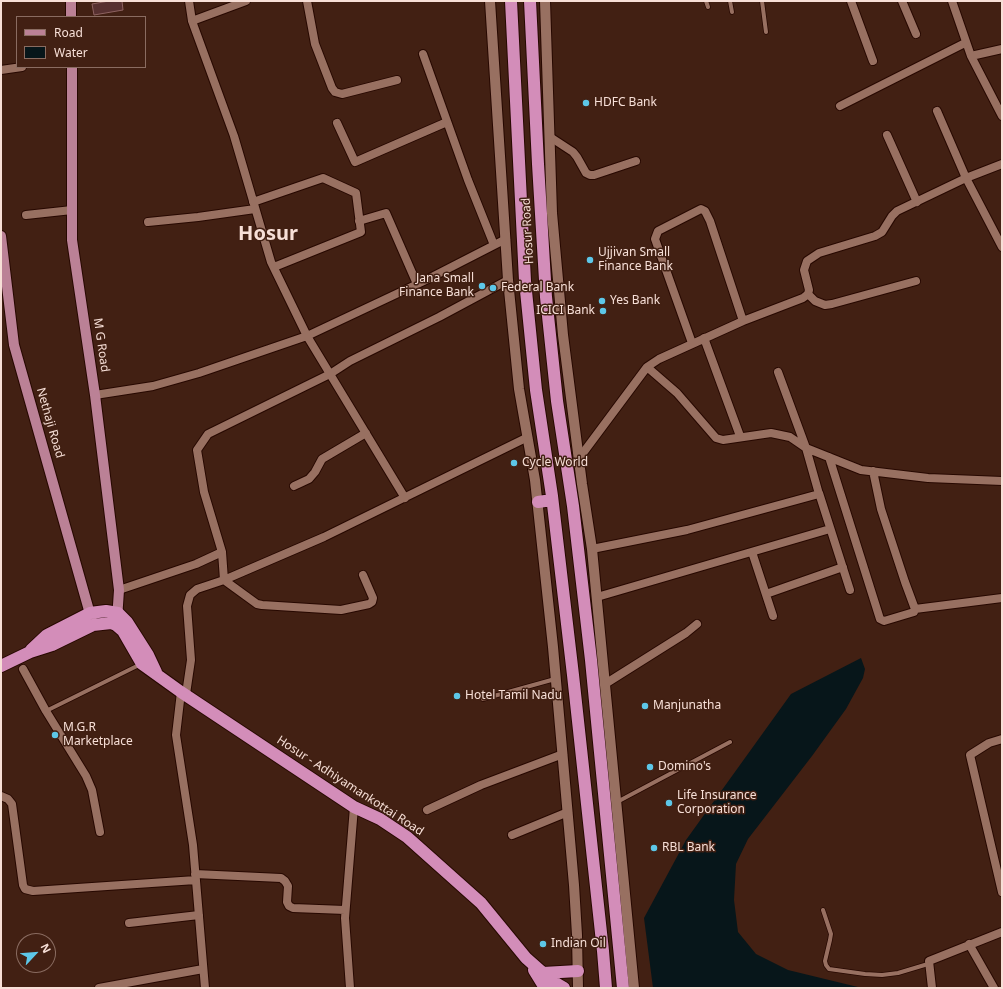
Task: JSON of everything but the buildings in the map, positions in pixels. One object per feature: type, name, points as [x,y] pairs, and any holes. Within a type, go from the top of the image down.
[{"type":"highway","name":"Hosur Road","points":[[511,1],[525,281],[536,390],[552,498],[606,988]]},
{"type":"highway","name":"Hosur Road","points":[[530,1],[546,297],[556,401],[577,507],[623,988]]},
{"type":"highway","points":[[538,502],[552,498]]},
{"type":"highway","points":[[30,652],[47,635],[90,613],[106,611],[118,613]]},
{"type":"highway","name":"Hosur - Adhiyamankottai Road","points":[[118,613],[130,627],[148,655],[158,675]]},
{"type":"highway","points":[[1,666],[30,652],[52,645],[93,625],[111,623],[116,625]]},
{"type":"highway","name":"Hosur - Adhiyamankottai Road","points":[[116,625],[123,631],[142,664],[354,807],[380,819],[407,837],[481,904],[526,958],[552,981],[564,988]]},
{"type":"highway","points":[[526,958],[545,988]]},
{"type":"highway","points":[[543,973],[578,971]]},
{"type":"main road","points":[[71,1],[71,16]]},
{"type":"main road","name":"M G Road","points":[[72,68],[72,240],[95,395],[119,590],[116,625]]},
{"type":"main road","name":"Nethaji Road","points":[[1,236],[14,345],[93,625]]},
{"type":"street","points":[[189,1],[192,21],[234,136],[274,267],[307,336],[405,498]]},
{"type":"street","points":[[192,21],[246,1]]},
{"type":"street","points":[[306,1],[315,44],[332,88],[335,92],[342,94],[397,80]]},
{"type":"street","points":[[490,1],[508,280],[519,389],[536,480],[556,679],[576,914],[578,988]]},
{"type":"street","points":[[545,1],[552,213],[563,335],[580,457],[577,507],[592,549],[634,988]]},
{"type":"street","points":[[851,1],[873,61]]},
{"type":"street","points":[[902,1],[916,34]]},
{"type":"street","points":[[952,1],[965,43],[1002,116]]},
{"type":"street","points":[[840,106],[965,43]]},
{"type":"street","points":[[971,56],[1002,49]]},
{"type":"street","points":[[423,54],[494,245]]},
{"type":"street","points":[[1,70],[16,68]]},
{"type":"street","points":[[937,112],[966,178],[1002,247]]},
{"type":"street","points":[[337,123],[355,162],[448,122]]},
{"type":"street","points":[[887,135],[917,202]]},
{"type":"street","points":[[550,137],[573,152],[586,173],[590,175],[636,161]]},
{"type":"street","points":[[808,294],[809,290],[804,270],[808,261],[819,253],[875,236],[882,232],[897,211],[966,178],[1002,164]]},
{"type":"street","points":[[148,222],[198,217],[254,205],[323,178],[356,193],[361,232],[274,267]]},
{"type":"street","points":[[692,343],[655,239],[658,231],[701,209],[705,210],[710,221],[743,321]]},
{"type":"street","points":[[26,215],[72,210]]},
{"type":"street","points":[[359,221],[386,213],[418,284]]},
{"type":"street","points":[[95,395],[153,386],[307,336],[418,284],[506,239]]},
{"type":"street","points":[[362,575],[373,598],[372,602],[341,610],[257,604],[224,580],[222,552],[204,492],[197,450],[208,434],[330,374],[350,361],[508,280]]},
{"type":"street","points":[[808,294],[815,301],[825,305],[916,281]]},
{"type":"street","points":[[580,457],[647,367],[659,359],[692,343],[808,294]]},
{"type":"street","points":[[704,338],[740,436]]},
{"type":"street","points":[[647,367],[677,393],[716,438],[722,440],[740,436],[771,433],[790,437],[806,448],[861,470],[928,478],[1002,481]]},
{"type":"street","points":[[778,372],[806,448],[850,590]]},
{"type":"street","points":[[294,486],[309,479],[315,472],[322,459],[366,433]]},
{"type":"street","points":[[205,988],[196,877],[186,794],[176,735],[191,660],[187,606],[190,595],[197,589],[224,580],[324,537],[528,437]]},
{"type":"street","points":[[829,457],[880,619],[884,621],[914,612],[915,609],[1002,598]]},
{"type":"street","points":[[873,471],[881,509],[904,582],[915,609]]},
{"type":"street","points":[[592,549],[687,530],[775,507],[819,493]]},
{"type":"street","points":[[596,597],[830,529]]},
{"type":"street","points":[[119,590],[196,564],[222,552]]},
{"type":"street","points":[[752,552],[773,616]]},
{"type":"street","points":[[766,594],[843,567]]},
{"type":"street","points":[[605,684],[697,624]]},
{"type":"street","points":[[23,669],[46,711],[86,776],[92,790],[100,832]]},
{"type":"street","points":[[1002,739],[989,743],[970,756],[1002,892]]},
{"type":"street","points":[[426,810],[481,785],[563,754]]},
{"type":"street","points":[[1,796],[8,799],[12,804],[23,885],[25,889],[33,891],[196,877],[282,878],[288,886],[287,902],[289,906],[293,908],[345,910]]},
{"type":"street","points":[[350,988],[345,910],[354,807]]},
{"type":"street","points":[[512,835],[568,812]]},
{"type":"street","points":[[129,923],[199,915]]},
{"type":"street","points":[[932,988],[928,964],[930,959],[1002,932]]},
{"type":"street","points":[[969,944],[994,988]]},
{"type":"street","points":[[99,988],[203,969]]},
{"type":"lane","points":[[706,1],[708,8]]},
{"type":"lane","points":[[730,1],[732,12]]},
{"type":"lane","points":[[762,1],[766,32]]},
{"type":"lane","points":[[46,711],[142,664]]},
{"type":"lane","points":[[483,699],[556,679]]},
{"type":"lane","points":[[616,802],[730,742]]},
{"type":"lane","points":[[823,910],[831,934],[825,961],[826,966],[829,969],[882,975],[898,973],[928,964]]},
{"type":"water","points":[[861,658],[865,669],[863,678],[846,709],[748,839],[736,864],[734,900],[738,932],[756,954],[788,970],[862,988],[653,988],[644,918],[686,840],[791,694]]},
{"type":"place","name":"HDFC Bank","points":[[586,103]]},
{"type":"place","name":"Ujjivan Small Finance Bank","points":[[590,260]]},
{"type":"place","name":"Jana Small Finance Bank","points":[[482,286]]},
{"type":"place","name":"Federal Bank","points":[[493,288]]},
{"type":"place","name":"Yes Bank","points":[[602,301]]},
{"type":"place","name":"ICICI Bank","points":[[603,311]]},
{"type":"place","name":"Cycle World","points":[[514,463]]},
{"type":"place","name":"Hotel Tamil Nadu","points":[[457,696]]},
{"type":"place","name":"Manjunatha","points":[[645,706]]},
{"type":"place","name":"M.G.R Marketplace","points":[[55,735]]},
{"type":"place","name":"Domino's","points":[[650,767]]},
{"type":"place","name":"Life Insurance Corporation","points":[[669,803]]},
{"type":"place","name":"RBL Bank","points":[[654,848]]},
{"type":"place","name":"Indian Oil","points":[[543,944]]},
{"type":"district","name":"Hosur","points":[[268,234]]}]
